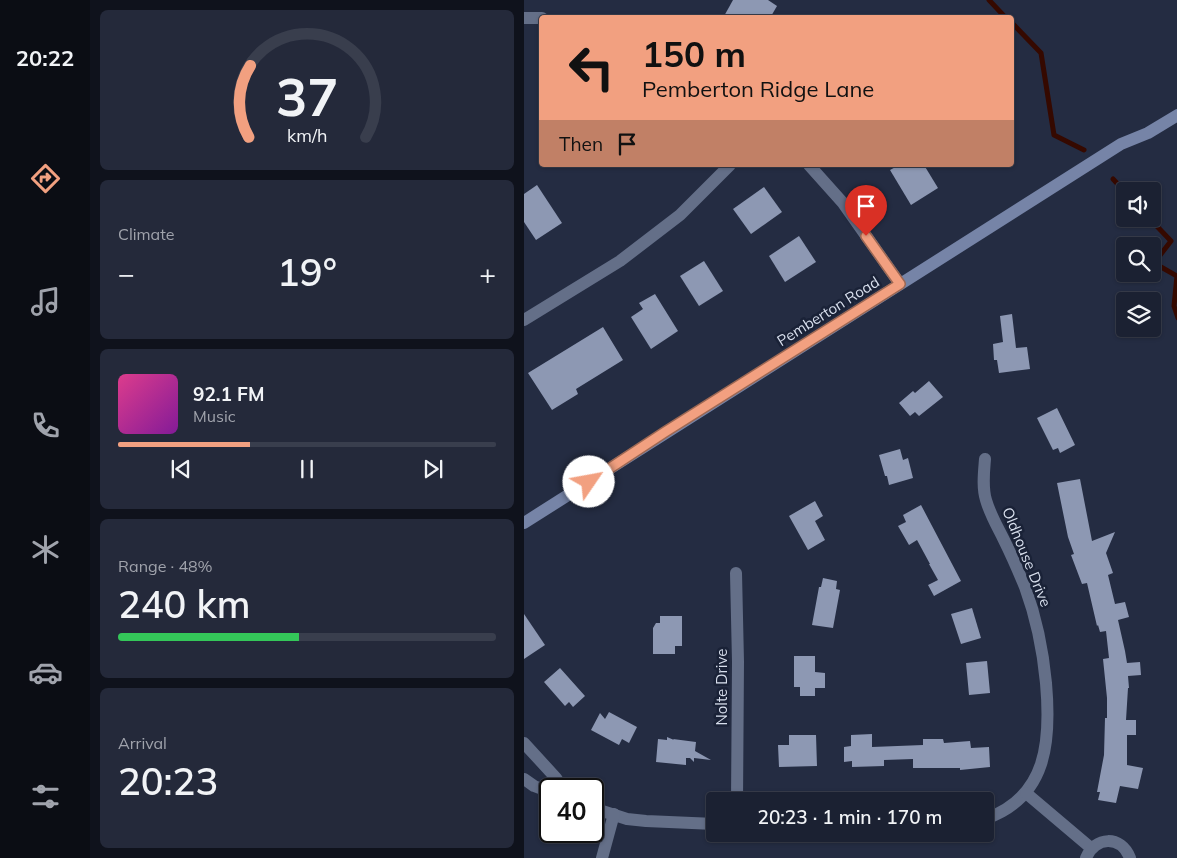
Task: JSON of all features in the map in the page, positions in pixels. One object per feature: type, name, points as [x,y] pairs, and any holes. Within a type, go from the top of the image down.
[{"type":"street","points":[[524,18],[539,18]]},
{"type":"street","name":"Pemberton Road","points":[[524,523],[1121,144],[1148,133],[1177,115]]},
{"type":"street","points":[[524,320],[620,261],[680,215],[728,167]]},
{"type":"street","points":[[811,167],[843,203],[900,284]]},
{"type":"street","name":"Oldhouse Drive","points":[[985,459],[984,490],[986,500],[1025,588],[1036,625],[1045,668],[1048,701],[1048,731],[1045,753],[1036,778],[1026,793],[1009,807],[994,816]]},
{"type":"street","name":"Nolte Drive","points":[[736,573],[738,662],[737,792]]},
{"type":"street","points":[[524,743],[556,778]]},
{"type":"street","points":[[524,779],[539,788]]},
{"type":"street","points":[[1026,793],[1088,853],[1098,843],[1108,841],[1117,843],[1125,848],[1130,858]]},
{"type":"street","points":[[604,811],[627,819],[706,824]]},
{"type":"street","points":[[602,858],[614,814]]},
{"type":"building","points":[[733,0],[768,0],[777,6],[772,15],[725,15]]},
{"type":"building","points":[[895,167],[925,167],[938,188],[911,205],[890,170]]},
{"type":"building","points":[[537,185],[562,223],[536,240],[524,222],[524,194]]},
{"type":"building","points":[[764,187],[782,212],[751,234],[733,209]]},
{"type":"building","points":[[799,236],[816,262],[785,282],[769,256]]},
{"type":"building","points":[[704,261],[723,291],[699,306],[680,276]]},
{"type":"building","points":[[655,294],[678,331],[651,349],[631,317],[643,309],[639,303]]},
{"type":"building","points":[[1012,314],[1016,348],[1027,347],[1030,369],[999,373],[997,360],[994,360],[993,344],[1003,342],[1000,316]]},
{"type":"building","points":[[603,327],[623,360],[576,389],[578,394],[552,410],[528,373]]},
{"type":"building","points":[[929,381],[943,397],[919,416],[915,412],[910,416],[899,403]]},
{"type":"building","points":[[1057,408],[1075,445],[1060,453],[1058,448],[1053,450],[1037,418]]},
{"type":"building","points":[[900,449],[903,460],[908,458],[913,478],[889,485],[879,455]]},
{"type":"building","points":[[1080,479],[1092,541],[1115,532],[1106,553],[1113,573],[1108,575],[1115,604],[1125,602],[1129,617],[1118,620],[1127,663],[1140,662],[1141,675],[1128,676],[1129,688],[1126,720],[1136,720],[1136,735],[1127,735],[1127,765],[1143,768],[1138,789],[1120,786],[1116,803],[1098,800],[1100,792],[1097,792],[1104,755],[1105,718],[1107,718],[1103,659],[1109,658],[1106,631],[1100,632],[1097,626],[1087,583],[1082,584],[1071,555],[1074,554],[1068,537],[1057,483]]},
{"type":"building","points":[[815,501],[823,516],[815,521],[825,540],[808,550],[789,516]]},
{"type":"building","points":[[921,505],[961,581],[934,596],[928,585],[938,580],[930,564],[917,540],[909,545],[898,526],[906,522],[903,515]]},
{"type":"building","points":[[823,578],[837,581],[836,589],[840,590],[833,628],[812,625],[819,587],[821,587]]},
{"type":"building","points":[[972,608],[981,638],[961,644],[951,614]]},
{"type":"building","points":[[524,614],[545,645],[524,659]]},
{"type":"building","points":[[660,616],[682,616],[682,646],[675,646],[675,654],[653,654],[653,628],[656,623],[660,623]]},
{"type":"building","points":[[794,656],[815,656],[815,672],[825,673],[825,688],[815,688],[815,696],[800,696],[800,687],[794,687]]},
{"type":"building","points":[[987,661],[990,693],[969,695],[966,663]]},
{"type":"building","points":[[560,668],[585,696],[573,707],[569,702],[565,706],[544,682]]},
{"type":"building","points":[[609,712],[637,727],[629,743],[622,739],[619,745],[591,730],[600,713],[605,719]]},
{"type":"building","points":[[872,734],[872,747],[923,745],[923,739],[943,739],[944,743],[970,741],[971,748],[989,747],[990,767],[960,770],[960,768],[913,768],[913,759],[884,760],[884,766],[852,767],[852,761],[844,762],[844,747],[851,746],[851,735]]},
{"type":"building","points":[[789,735],[816,735],[817,766],[779,767],[778,745],[789,745]]},
{"type":"building","points":[[667,737],[674,740],[696,742],[695,751],[711,760],[694,758],[694,762],[690,758],[686,758],[686,765],[656,762],[658,739],[667,740]]},
{"type":"waterway","points":[[989,0],[1003,15]]},
{"type":"waterway","points":[[1014,25],[1041,53],[1054,135],[1084,150]]},
{"type":"waterway","points":[[1113,179],[1116,182]]},
{"type":"waterway","points":[[1158,227],[1171,241],[1154,263],[1177,276],[1174,306],[1178,318]]},
{"type":"route","points":[[589,482],[900,284],[866,236]]}]
